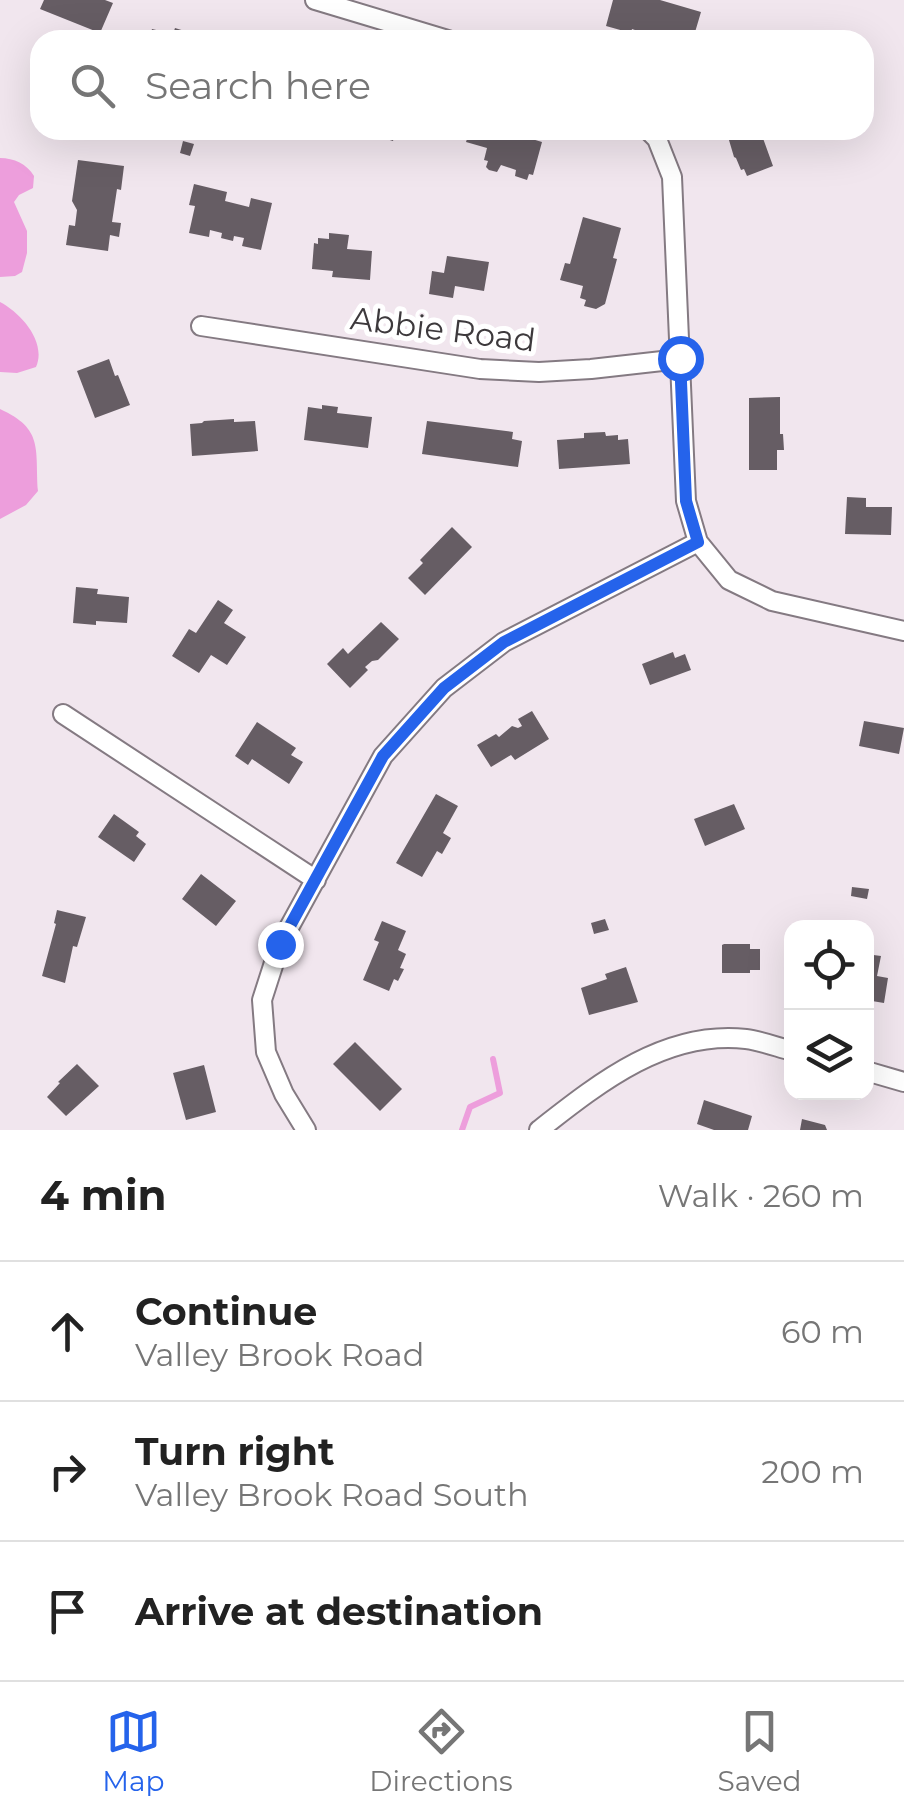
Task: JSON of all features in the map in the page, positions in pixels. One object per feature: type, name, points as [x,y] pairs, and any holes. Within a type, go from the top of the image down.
[{"type":"street","points":[[315,0],[415,30]]},
{"type":"street","points":[[657,140],[672,177],[686,501],[698,542],[730,580],[772,600],[904,631]]},
{"type":"street","name":"Abbie Road","points":[[200,326],[480,369],[539,372],[680,358]]},
{"type":"street","points":[[306,1130],[284,1094],[266,1052],[262,1000],[280,944],[383,756],[444,688],[504,642],[698,542]]},
{"type":"street","points":[[63,714],[316,880]]},
{"type":"street","points":[[539,1130],[591,1090],[651,1054],[696,1040],[748,1039],[784,1049]]},
{"type":"street","points":[[874,1074],[904,1082]]},
{"type":"shaded area","points":[[0,158],[20,162],[34,176],[33,188],[14,202],[27,231],[22,272],[0,277]]},
{"type":"shaded area","points":[[0,302],[16,313],[35,338],[36,367],[17,373],[0,372]]},
{"type":"shaded area","points":[[0,409],[31,433],[38,491],[26,505],[0,519]]},
{"type":"building","points":[[44,0],[113,3],[101,30],[40,9]]},
{"type":"building","points":[[613,0],[660,0],[701,12],[696,30],[620,30],[606,26]]},
{"type":"building","points":[[729,140],[764,140],[773,166],[747,176],[734,157]]},
{"type":"building","points":[[183,141],[194,144],[190,156],[180,153]]},
{"type":"building","points":[[466,142],[542,142],[533,175],[529,174],[527,180],[515,176],[516,170],[501,165],[497,172],[489,170],[488,161],[484,160],[487,148]]},
{"type":"building","points":[[78,160],[124,166],[112,222],[121,223],[119,237],[110,235],[108,251],[66,245],[69,225],[75,226],[77,210],[72,201]]},
{"type":"building","points":[[194,184],[227,192],[225,201],[249,207],[251,198],[272,203],[261,250],[242,246],[244,238],[234,236],[233,241],[210,230],[209,237],[189,233],[195,206],[189,205]]},
{"type":"building","points":[[583,217],[621,228],[605,304],[596,309],[584,306],[586,300],[580,298],[583,286],[560,280],[565,263],[570,264]]},
{"type":"building","points":[[329,233],[349,235],[347,249],[372,251],[370,280],[332,277],[333,271],[312,269],[314,243],[318,244],[318,238],[329,239]]},
{"type":"building","points":[[447,256],[489,262],[484,291],[455,286],[453,298],[429,294],[432,271],[444,273]]},
{"type":"building","points":[[109,359],[130,405],[95,418],[77,371]]},
{"type":"building","points":[[780,397],[784,450],[777,450],[777,470],[749,470],[749,398]]},
{"type":"building","points":[[322,405],[338,407],[337,413],[372,417],[368,448],[304,440],[308,407],[322,409]]},
{"type":"building","points":[[255,421],[258,451],[192,456],[190,424]]},
{"type":"building","points":[[427,421],[513,432],[512,439],[522,441],[518,467],[422,454]]},
{"type":"building","points":[[605,432],[606,436],[618,435],[618,440],[628,439],[630,464],[559,469],[557,440]]},
{"type":"building","points":[[847,497],[866,498],[866,507],[892,507],[891,535],[845,534]]},
{"type":"building","points":[[452,527],[472,547],[425,595],[408,578]]},
{"type":"building","points":[[76,587],[129,597],[127,623],[73,623]]},
{"type":"building","points":[[218,600],[233,610],[224,623],[246,637],[227,665],[211,655],[199,673],[172,656],[189,629],[196,633]]},
{"type":"building","points":[[381,622],[399,639],[365,667],[368,670],[350,688],[327,664],[343,648],[348,654]]},
{"type":"building","points":[[673,652],[675,658],[685,654],[691,670],[650,685],[642,664]]},
{"type":"building","points":[[532,711],[549,739],[515,760],[511,755],[491,767],[477,745],[496,734],[499,737],[512,726],[522,726],[518,719]]},
{"type":"building","points":[[864,721],[904,728],[899,754],[859,746]]},
{"type":"building","points":[[257,722],[296,748],[291,755],[303,762],[289,784],[252,759],[248,765],[235,756]]},
{"type":"building","points":[[436,794],[458,806],[443,833],[451,838],[442,854],[437,851],[422,877],[396,863]]},
{"type":"building","points":[[734,804],[745,829],[705,846],[694,819]]},
{"type":"building","points":[[114,814],[139,832],[136,836],[146,844],[134,862],[98,837]]},
{"type":"building","points":[[201,874],[236,901],[216,926],[182,899]]},
{"type":"building","points":[[852,887],[869,889],[867,899],[851,896]]},
{"type":"building","points":[[57,910],[86,917],[77,947],[73,946],[65,983],[42,976]]},
{"type":"building","points":[[605,919],[609,930],[594,934],[591,923]]},
{"type":"building","points":[[382,921],[406,931],[398,950],[406,954],[400,968],[404,969],[389,991],[363,980],[379,942],[374,940]]},
{"type":"building","points":[[724,944],[750,944],[750,949],[760,949],[760,970],[722,973]]},
{"type":"building","points":[[874,955],[881,956],[877,976],[888,978],[884,1003],[874,1001]]},
{"type":"building","points":[[626,967],[638,1002],[589,1015],[581,988]]},
{"type":"building","points":[[355,1042],[402,1089],[380,1111],[333,1064]]},
{"type":"building","points":[[77,1064],[99,1086],[66,1116],[47,1097]]},
{"type":"building","points":[[204,1065],[216,1112],[186,1120],[173,1073]]},
{"type":"building","points":[[704,1100],[752,1116],[748,1130],[714,1130],[697,1124]]},
{"type":"building","points":[[802,1119],[825,1125],[827,1130],[800,1130]]},
{"type":"waterway","points":[[462,1130],[470,1107],[500,1093],[493,1059]]},
{"type":"route","points":[[280,944],[383,756],[444,688],[504,642],[698,542],[686,501],[680,358]]}]
